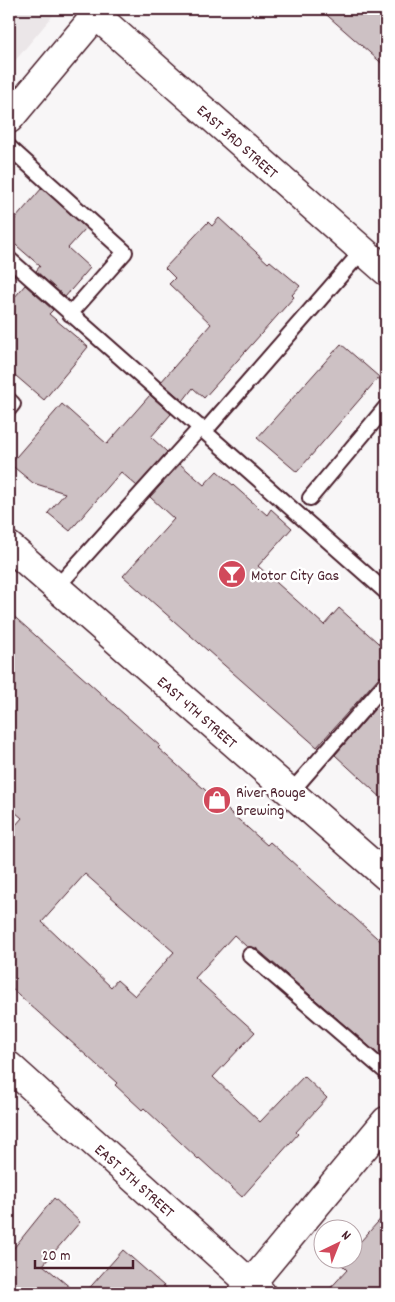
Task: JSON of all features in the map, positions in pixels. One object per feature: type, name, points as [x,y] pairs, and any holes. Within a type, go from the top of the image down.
[{"type":"street","points":[[9,119],[96,11]]},
{"type":"street","name":"EAST 3RD STREET","points":[[96,11],[386,271]]},
{"type":"street","name":"EAST 4TH STREET","points":[[9,546],[386,876]]},
{"type":"street","name":"EAST 5TH STREET","points":[[9,1066],[252,1290]]},
{"type":"street","points":[[252,1290],[386,1120]]},
{"type":"lane","points":[[9,147],[125,252],[70,314]]},
{"type":"lane","points":[[56,588],[203,429],[363,250]]},
{"type":"lane","points":[[9,259],[386,592]]},
{"type":"lane","points":[[9,400],[13,404],[9,409]]},
{"type":"lane","points":[[310,498],[386,407]]},
{"type":"lane","points":[[290,792],[386,683]]},
{"type":"lane","points":[[250,956],[386,1072]]},
{"type":"shaded area","points":[[9,9],[50,9],[55,13],[9,68]]},
{"type":"building","points":[[320,9],[386,9],[386,67]]},
{"type":"building","points":[[42,188],[86,228],[68,248],[90,268],[65,297],[36,271],[40,266],[9,239],[9,226]]},
{"type":"building","points":[[219,218],[268,263],[270,261],[300,286],[292,295],[294,297],[204,398],[193,388],[183,401],[161,382],[211,324],[169,284],[175,278],[165,268],[208,222],[212,226]]},
{"type":"building","points":[[25,285],[53,310],[49,314],[88,347],[44,400],[9,370],[9,304]]},
{"type":"building","points":[[341,344],[379,377],[297,472],[257,438]]},
{"type":"building","points":[[150,395],[171,414],[151,437],[167,452],[137,486],[121,472],[70,531],[48,513],[65,493],[33,483],[10,464],[62,404],[107,444]]},
{"type":"building","points":[[180,464],[204,485],[217,471],[267,515],[271,509],[292,528],[258,566],[324,625],[339,608],[386,650],[386,674],[379,677],[317,747],[123,576],[174,519],[150,497]]},
{"type":"building","points":[[9,612],[160,746],[158,748],[267,845],[270,842],[386,946],[386,1061],[256,948],[247,947],[234,935],[195,978],[255,1032],[213,1077],[260,1122],[304,1076],[327,1098],[242,1197],[144,1108],[142,1110],[115,1085],[117,1083],[9,986],[9,833],[22,818],[9,807]],"holes":[[[85,874],[174,952],[135,996],[117,980],[111,987],[42,922]]]},
{"type":"building","points":[[386,696],[386,802],[335,755]]},
{"type":"building","points":[[54,1198],[80,1222],[43,1265],[77,1293],[9,1293],[9,1254]]},
{"type":"building","points":[[386,1213],[386,1293],[326,1293],[347,1270],[362,1270],[362,1240]]},
{"type":"building","points":[[123,1250],[172,1293],[85,1293]]},
{"type":"place","name":"Motor City Gas","points":[[232,574]]},
{"type":"place","name":"River Rouge Brewing","points":[[217,800]]}]
